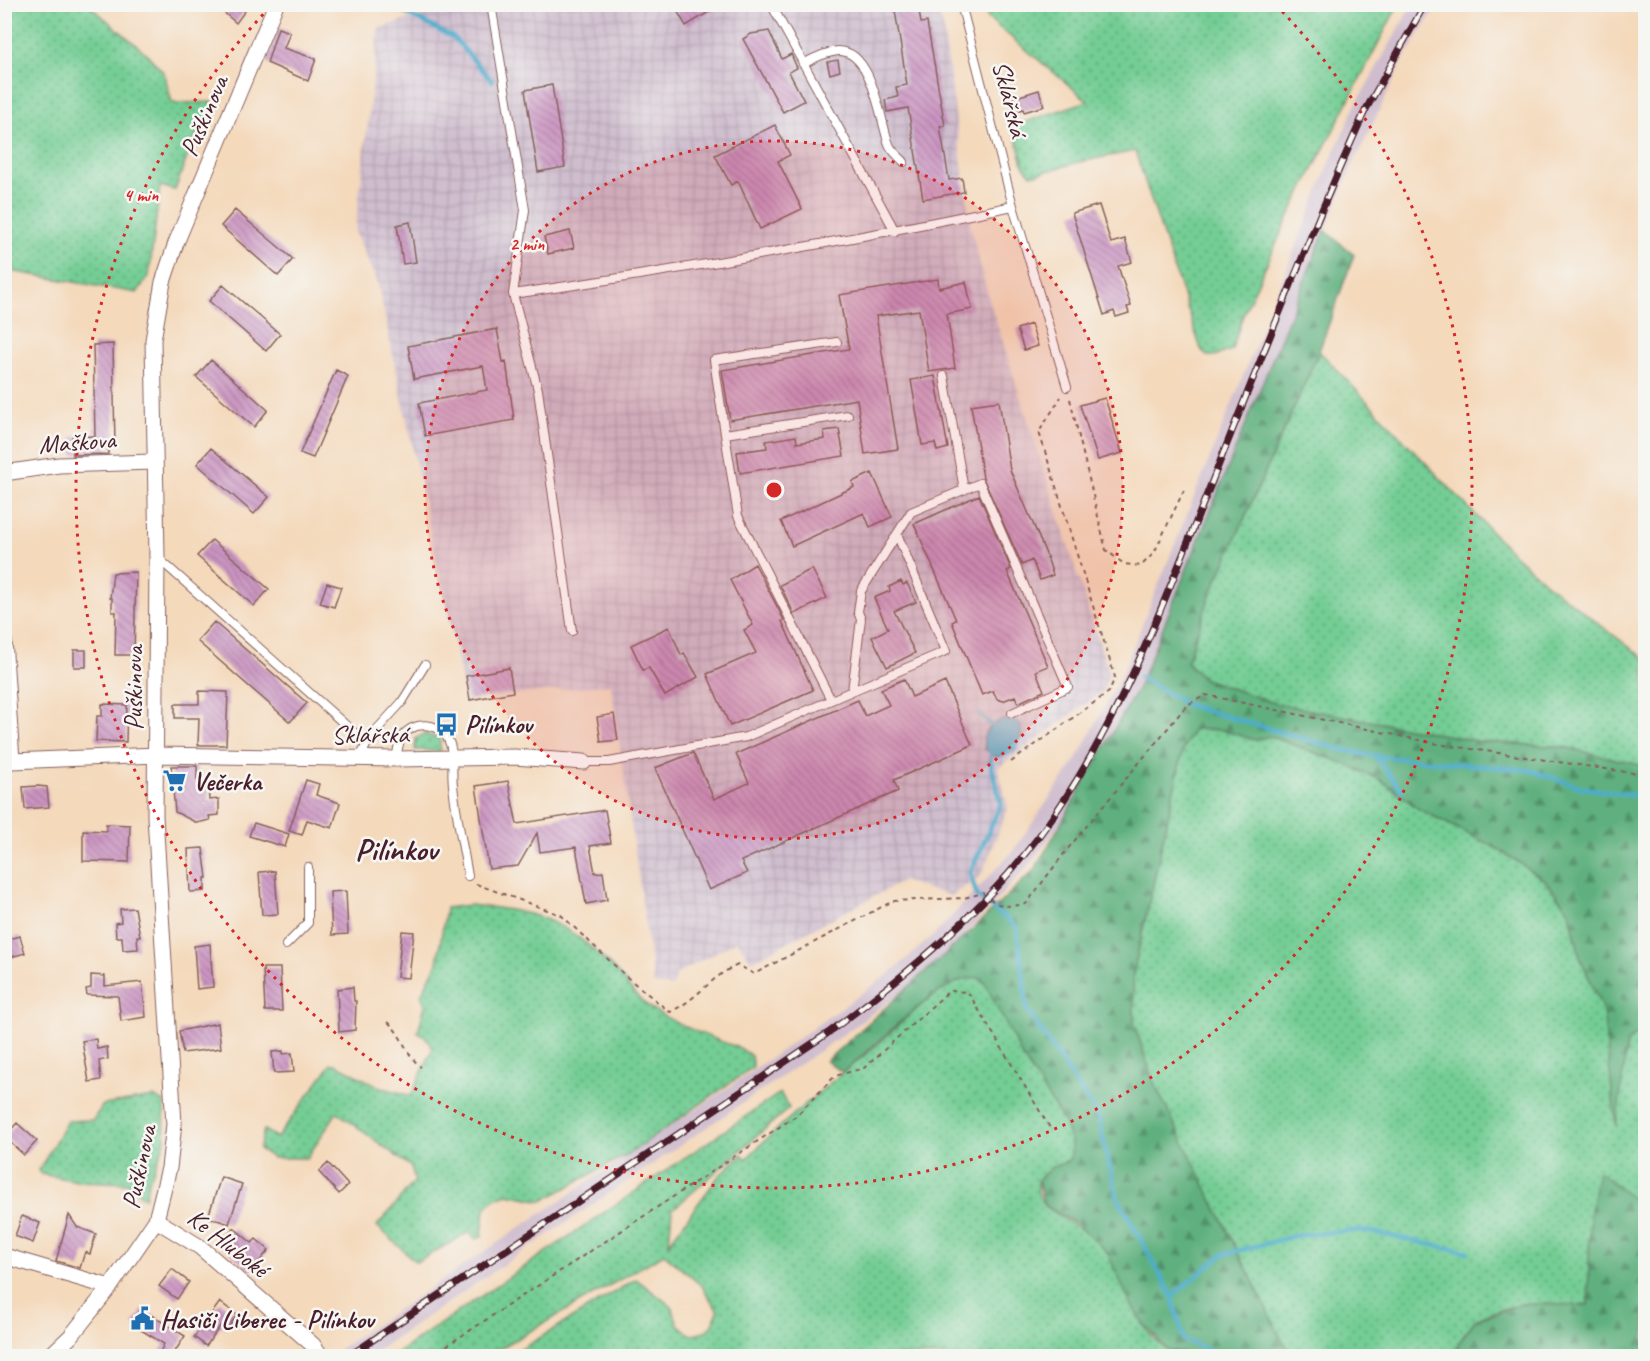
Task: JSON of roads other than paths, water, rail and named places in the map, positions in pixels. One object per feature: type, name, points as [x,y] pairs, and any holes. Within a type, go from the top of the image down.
[{"type":"street","name":"Puškinova","points":[[50,1356],[71,1336],[110,1287],[156,1220],[168,1168],[174,1124],[156,828],[157,556],[153,462],[153,340],[163,282],[176,243],[276,4]]},
{"type":"street","name":"Maškova","points":[[4,473],[59,465],[153,462]]},
{"type":"street","points":[[4,640],[8,762],[157,755]]},
{"type":"street","name":"Sklářská","points":[[157,755],[360,759],[514,757],[584,762]]},
{"type":"street","name":"Ke Hluboké","points":[[156,1220],[201,1247],[317,1351]]},
{"type":"street","points":[[4,1256],[110,1287]]},
{"type":"lane","points":[[490,4],[525,210],[513,294],[538,390],[572,631]]},
{"type":"lane","points":[[771,4],[895,231]]},
{"type":"lane","name":"Sklářská","points":[[961,4],[1013,206],[1067,387]]},
{"type":"lane","points":[[803,64],[822,55],[841,51],[858,58],[877,98],[889,147],[904,162]]},
{"type":"lane","points":[[513,294],[683,270],[895,231],[1013,206]]},
{"type":"lane","points":[[831,700],[738,516],[714,360],[837,342]]},
{"type":"lane","points":[[944,376],[964,490]]},
{"type":"lane","points":[[725,434],[848,415]]},
{"type":"lane","points":[[852,691],[861,620],[858,612],[861,591],[911,512],[981,483],[1068,687],[1012,713]]},
{"type":"lane","points":[[584,762],[609,762],[746,737],[946,651],[897,534]]},
{"type":"lane","points":[[157,556],[367,744]]},
{"type":"lane","points":[[360,759],[370,736],[402,702],[425,665]]},
{"type":"lane","points":[[397,759],[401,739],[406,732],[421,725],[442,730],[450,742],[453,784],[468,876]]},
{"type":"lane","points":[[286,945],[308,923],[308,867]]},
{"type":"water","points":[[1001,720],[1014,720],[1021,724],[1021,737],[1013,751],[996,757],[985,749],[984,739],[989,728]]},
{"type":"waterway","points":[[388,4],[454,38],[492,81]]},
{"type":"waterway","points":[[1140,677],[1187,705],[1343,750],[1375,756],[1529,770],[1584,788],[1646,797]]},
{"type":"waterway","points":[[979,714],[995,728]]},
{"type":"waterway","points":[[992,748],[990,760],[1001,804],[970,873],[977,896],[1017,927],[1027,1010],[1097,1114],[1117,1196],[1172,1296],[1184,1340],[1222,1356]]},
{"type":"waterway","points":[[1375,756],[1402,791]]},
{"type":"waterway","points":[[1172,1296],[1222,1255],[1299,1235],[1361,1230],[1468,1252]]},
{"type":"railway","points":[[349,1356],[828,1033],[886,989],[941,942],[967,918],[1016,865],[1039,836],[1089,760],[1130,678],[1167,594],[1341,165],[1365,111],[1425,4]]},
{"type":"place","name":"Pilínkov","points":[[447,724]]},
{"type":"place","name":"Večerka","points":[[175,781]]},
{"type":"place","name":"Hasiči Liberec - Pilínkov","points":[[142,1319]]},
{"type":"district","name":"Pilínkov","points":[[396,849]]}]
